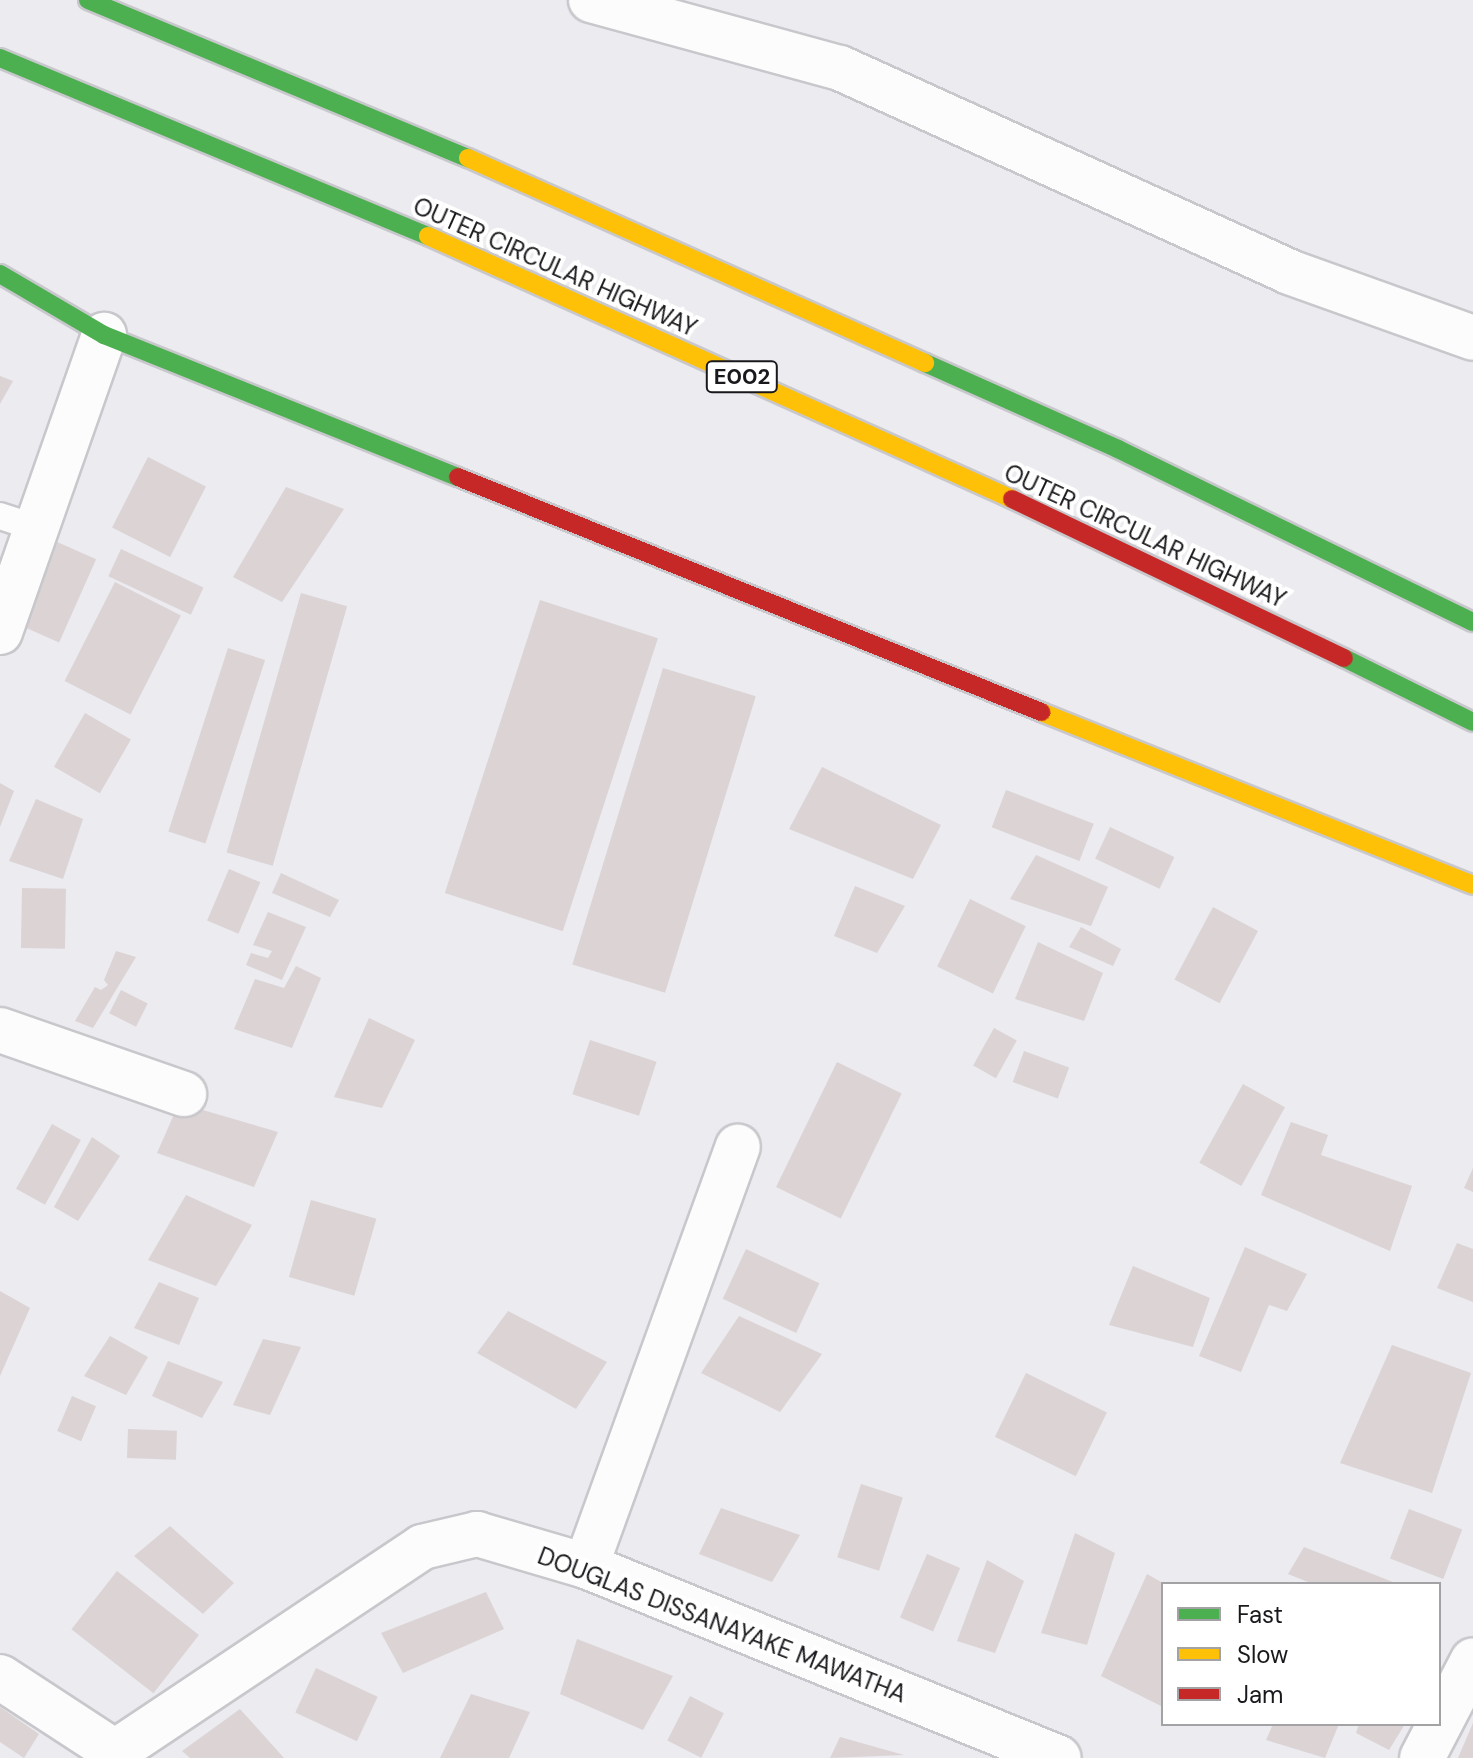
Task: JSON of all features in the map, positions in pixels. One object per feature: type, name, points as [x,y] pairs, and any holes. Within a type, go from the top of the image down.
[{"type":"main road","points":[[88,0],[357,108],[931,365],[1118,449],[1473,622]]},
{"type":"main road","name":"OUTER CIRCULAR HIGHWAY","points":[[0,58],[348,200],[1084,531],[1473,722]]},
{"type":"main road","points":[[0,274],[104,335],[1473,885]]},
{"type":"street","points":[[591,0],[840,68],[1289,272],[1473,338]]},
{"type":"street","points":[[0,632],[19,522],[104,335]]},
{"type":"street","points":[[0,1030],[184,1094]]},
{"type":"street","points":[[586,1566],[738,1147]]},
{"type":"street","name":"DOUGLAS DISSANAYAKE MAWATHA","points":[[111,1755],[422,1547],[477,1534],[586,1566],[1059,1758]]},
{"type":"street","points":[[1441,1721],[1473,1660]]},
{"type":"street","points":[[0,1677],[111,1755]]},
{"type":"street","points":[[1422,1758],[1439,1726]]},
{"type":"building","points":[[0,376],[13,381],[0,404]]},
{"type":"building","points":[[148,457],[206,487],[170,557],[112,527]]},
{"type":"building","points":[[286,487],[344,509],[282,602],[233,577]]},
{"type":"building","points":[[55,541],[96,559],[59,642],[18,624]]},
{"type":"building","points":[[121,549],[203,587],[191,615],[108,576]]},
{"type":"building","points":[[115,582],[181,616],[131,714],[65,681]]},
{"type":"building","points":[[301,593],[347,606],[273,866],[227,853]]},
{"type":"building","points":[[540,600],[658,638],[563,931],[445,893]]},
{"type":"building","points":[[228,648],[265,660],[205,844],[168,832]]},
{"type":"building","points":[[663,668],[756,696],[665,993],[572,964]]},
{"type":"building","points":[[85,713],[131,740],[100,793],[54,767]]},
{"type":"building","points":[[822,767],[941,825],[913,879],[789,829]]},
{"type":"building","points":[[0,783],[14,791],[0,827]]},
{"type":"building","points":[[1006,790],[1094,824],[1079,861],[992,827]]},
{"type":"building","points":[[36,799],[83,819],[63,879],[9,861]]},
{"type":"building","points":[[1110,827],[1174,857],[1160,889],[1095,859]]},
{"type":"building","points":[[1036,855],[1108,887],[1091,926],[1010,899]]},
{"type":"building","points":[[229,869],[260,882],[238,934],[207,921]]},
{"type":"building","points":[[281,873],[339,900],[330,917],[272,893]]},
{"type":"building","points":[[855,886],[905,906],[877,953],[834,936]]},
{"type":"building","points":[[22,888],[66,889],[65,949],[21,948]]},
{"type":"building","points":[[970,899],[1026,926],[993,994],[937,966]]},
{"type":"building","points":[[1213,907],[1258,931],[1220,1003],[1175,979]]},
{"type":"building","points":[[268,912],[306,927],[282,980],[246,965],[251,953],[268,958],[272,951],[253,945]]},
{"type":"building","points":[[1081,927],[1121,949],[1113,966],[1069,947]]},
{"type":"building","points":[[1038,942],[1103,973],[1084,1021],[1015,999]]},
{"type":"building","points":[[116,951],[136,957],[93,1028],[75,1021],[95,987],[101,990],[108,985],[104,980]]},
{"type":"building","points":[[296,966],[321,978],[292,1048],[234,1029],[255,979],[284,988]]},
{"type":"building","points":[[121,990],[148,1004],[136,1027],[109,1013]]},
{"type":"building","points":[[369,1018],[415,1040],[382,1108],[334,1097]]},
{"type":"building","points":[[994,1028],[1017,1041],[996,1078],[973,1066]]},
{"type":"building","points":[[590,1040],[657,1062],[639,1116],[572,1094]]},
{"type":"building","points":[[1024,1051],[1069,1067],[1058,1098],[1013,1082]]},
{"type":"building","points":[[837,1062],[902,1094],[841,1218],[776,1187]]},
{"type":"building","points":[[1243,1084],[1285,1107],[1241,1186],[1199,1163]]},
{"type":"building","points":[[179,1103],[278,1132],[254,1187],[157,1153]]},
{"type":"building","points":[[1291,1122],[1328,1135],[1321,1155],[1412,1186],[1390,1251],[1261,1195]]},
{"type":"building","points":[[52,1124],[81,1140],[45,1205],[16,1189]]},
{"type":"building","points":[[92,1137],[120,1156],[78,1221],[54,1207]]},
{"type":"building","points":[[1473,1168],[1473,1192],[1464,1188]]},
{"type":"building","points":[[186,1195],[252,1225],[216,1286],[148,1260]]},
{"type":"building","points":[[311,1200],[376,1219],[354,1296],[289,1277]]},
{"type":"building","points":[[1457,1243],[1473,1249],[1473,1302],[1437,1288]]},
{"type":"building","points":[[1245,1247],[1307,1274],[1287,1311],[1269,1305],[1241,1372],[1199,1356]]},
{"type":"building","points":[[746,1249],[819,1283],[796,1333],[723,1299]]},
{"type":"building","points":[[1133,1266],[1210,1298],[1193,1347],[1109,1325]]},
{"type":"building","points":[[159,1282],[199,1298],[179,1345],[134,1328]]},
{"type":"building","points":[[0,1291],[30,1308],[0,1376]]},
{"type":"building","points":[[508,1311],[607,1362],[576,1409],[477,1353]]},
{"type":"building","points":[[739,1316],[822,1354],[780,1412],[701,1373]]},
{"type":"building","points":[[110,1336],[148,1357],[126,1395],[84,1376]]},
{"type":"building","points":[[263,1339],[301,1347],[270,1415],[233,1405]]},
{"type":"building","points":[[1392,1345],[1471,1373],[1432,1493],[1340,1463]]},
{"type":"building","points":[[168,1361],[223,1382],[202,1418],[152,1396]]},
{"type":"building","points":[[1026,1373],[1107,1412],[1076,1476],[995,1437]]},
{"type":"building","points":[[72,1396],[96,1406],[81,1441],[57,1431]]},
{"type":"building","points":[[128,1429],[177,1431],[176,1460],[127,1458]]},
{"type":"building","points":[[861,1484],[903,1498],[879,1571],[837,1557]]},
{"type":"building","points":[[721,1508],[800,1535],[772,1582],[699,1554]]},
{"type":"building","points":[[1409,1509],[1462,1529],[1443,1579],[1390,1558]]},
{"type":"building","points":[[170,1526],[234,1583],[203,1614],[134,1556]]},
{"type":"building","points":[[1075,1533],[1115,1553],[1087,1645],[1041,1633]]},
{"type":"building","points":[[1304,1547],[1393,1582],[1308,1582],[1288,1574]]},
{"type":"building","points":[[927,1554],[960,1568],[933,1632],[900,1618]]},
{"type":"building","points":[[987,1560],[1024,1581],[995,1653],[957,1641]]},
{"type":"building","points":[[117,1571],[199,1635],[153,1693],[71,1629]]},
{"type":"building","points":[[1147,1574],[1161,1582],[1161,1706],[1101,1676]]},
{"type":"building","points":[[486,1592],[504,1629],[403,1673],[381,1633]]},
{"type":"building","points":[[577,1639],[673,1676],[643,1730],[560,1694]]},
{"type":"building","points":[[316,1668],[378,1697],[357,1741],[295,1712]]},
{"type":"building","points":[[471,1694],[530,1712],[509,1758],[440,1758]]},
{"type":"building","points":[[690,1696],[724,1713],[701,1758],[667,1741]]},
{"type":"building","points":[[0,1707],[39,1734],[24,1758],[0,1742]]},
{"type":"building","points":[[240,1709],[284,1758],[190,1758],[182,1751]]},
{"type":"building","points":[[1473,1723],[1473,1758],[1458,1758]]},
{"type":"building","points":[[1272,1726],[1338,1726],[1325,1758],[1266,1740]]},
{"type":"building","points":[[1358,1726],[1404,1726],[1389,1750],[1356,1733]]},
{"type":"building","points":[[840,1737],[904,1755],[830,1758]]},
{"type":"traffic: fast","points":[[88,0],[468,158]]},
{"type":"traffic: fast","points":[[0,58],[428,236]]},
{"type":"traffic: fast","points":[[0,274],[104,335],[458,477]]},
{"type":"traffic: fast","points":[[925,363],[1118,449],[1473,622]]},
{"type":"traffic: fast","points":[[1344,658],[1473,722]]},
{"type":"traffic: slow","points":[[468,158],[925,363]]},
{"type":"traffic: slow","points":[[428,236],[1012,499]]},
{"type":"traffic: slow","points":[[1041,712],[1473,885]]},
{"type":"traffic: jam","points":[[458,477],[1041,712]]},
{"type":"traffic: jam","points":[[1012,499],[1344,658]]}]
